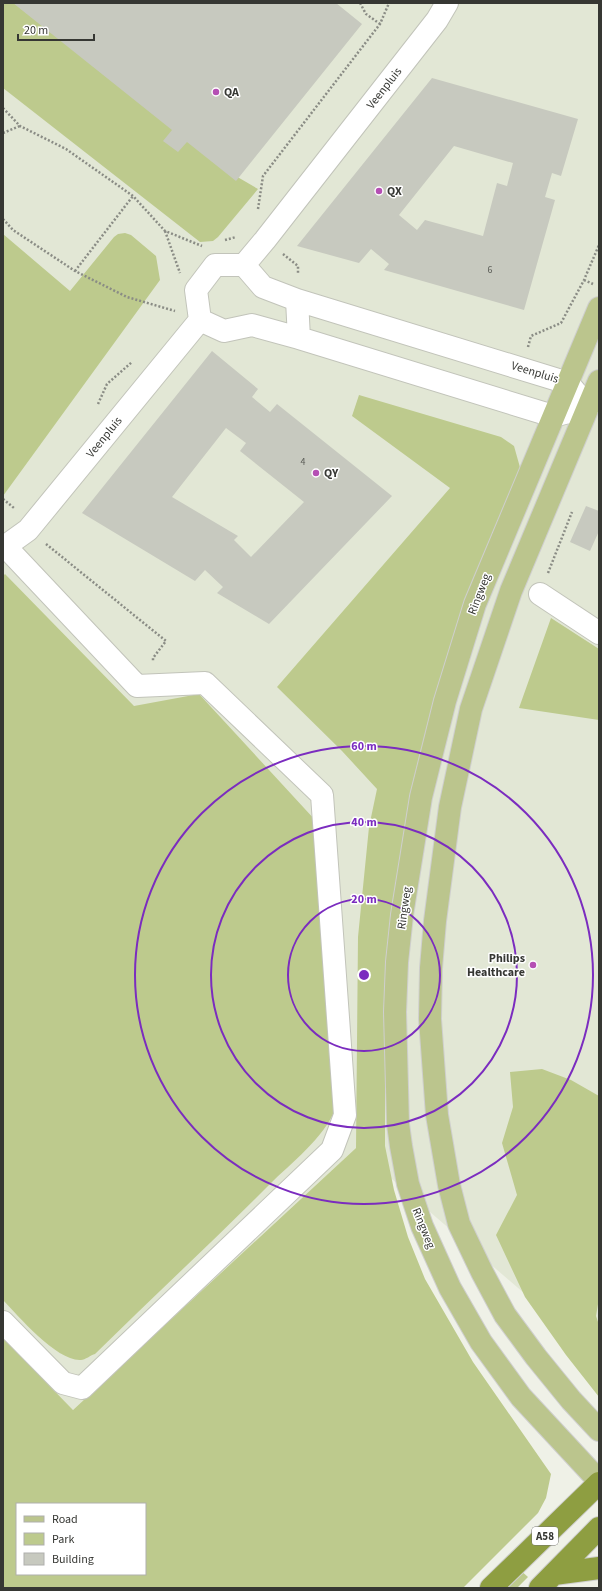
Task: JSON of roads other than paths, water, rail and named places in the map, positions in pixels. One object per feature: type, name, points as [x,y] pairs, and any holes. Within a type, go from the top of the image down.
[{"type":"highway","name":"A58","points":[[491,1588],[599,1482]]},
{"type":"highway","name":"A58","points":[[547,1581],[599,1528]]},
{"type":"highway","name":"A58","points":[[547,1581],[599,1568]]},
{"type":"main road","name":"Ringweg","points":[[599,308],[474,604],[445,701],[421,797],[402,915],[397,962],[395,1012],[398,1124],[408,1184],[422,1226],[450,1288],[481,1342],[521,1397],[599,1482]]},
{"type":"main road","points":[[599,381],[511,591],[471,709],[449,814],[431,968],[430,1018],[436,1115],[449,1186],[459,1224],[505,1315],[536,1357],[571,1400],[599,1430]]},
{"type":"street","name":"Veenpluis","points":[[447,3],[437,20],[266,240],[244,265],[263,287],[297,300],[568,383],[588,407]]},
{"type":"street","points":[[244,265],[215,265],[196,290],[200,320],[224,331],[252,325],[553,416],[588,407]]},
{"type":"street","points":[[297,300],[299,338]]},
{"type":"street","name":"Veenpluis","points":[[4,547],[28,530],[200,320]]},
{"type":"street","points":[[3,1322],[63,1383],[82,1388],[332,1150],[346,1115],[322,795],[205,683],[137,686],[4,547]]},
{"type":"street","points":[[540,594],[599,633]]},
{"type":"place","name":"QA","points":[[216,92]]},
{"type":"place","name":"QX","points":[[379,191]]},
{"type":"place","name":"QY","points":[[316,473]]},
{"type":"place","name":"Philips Healthcare","points":[[533,965]]}]
